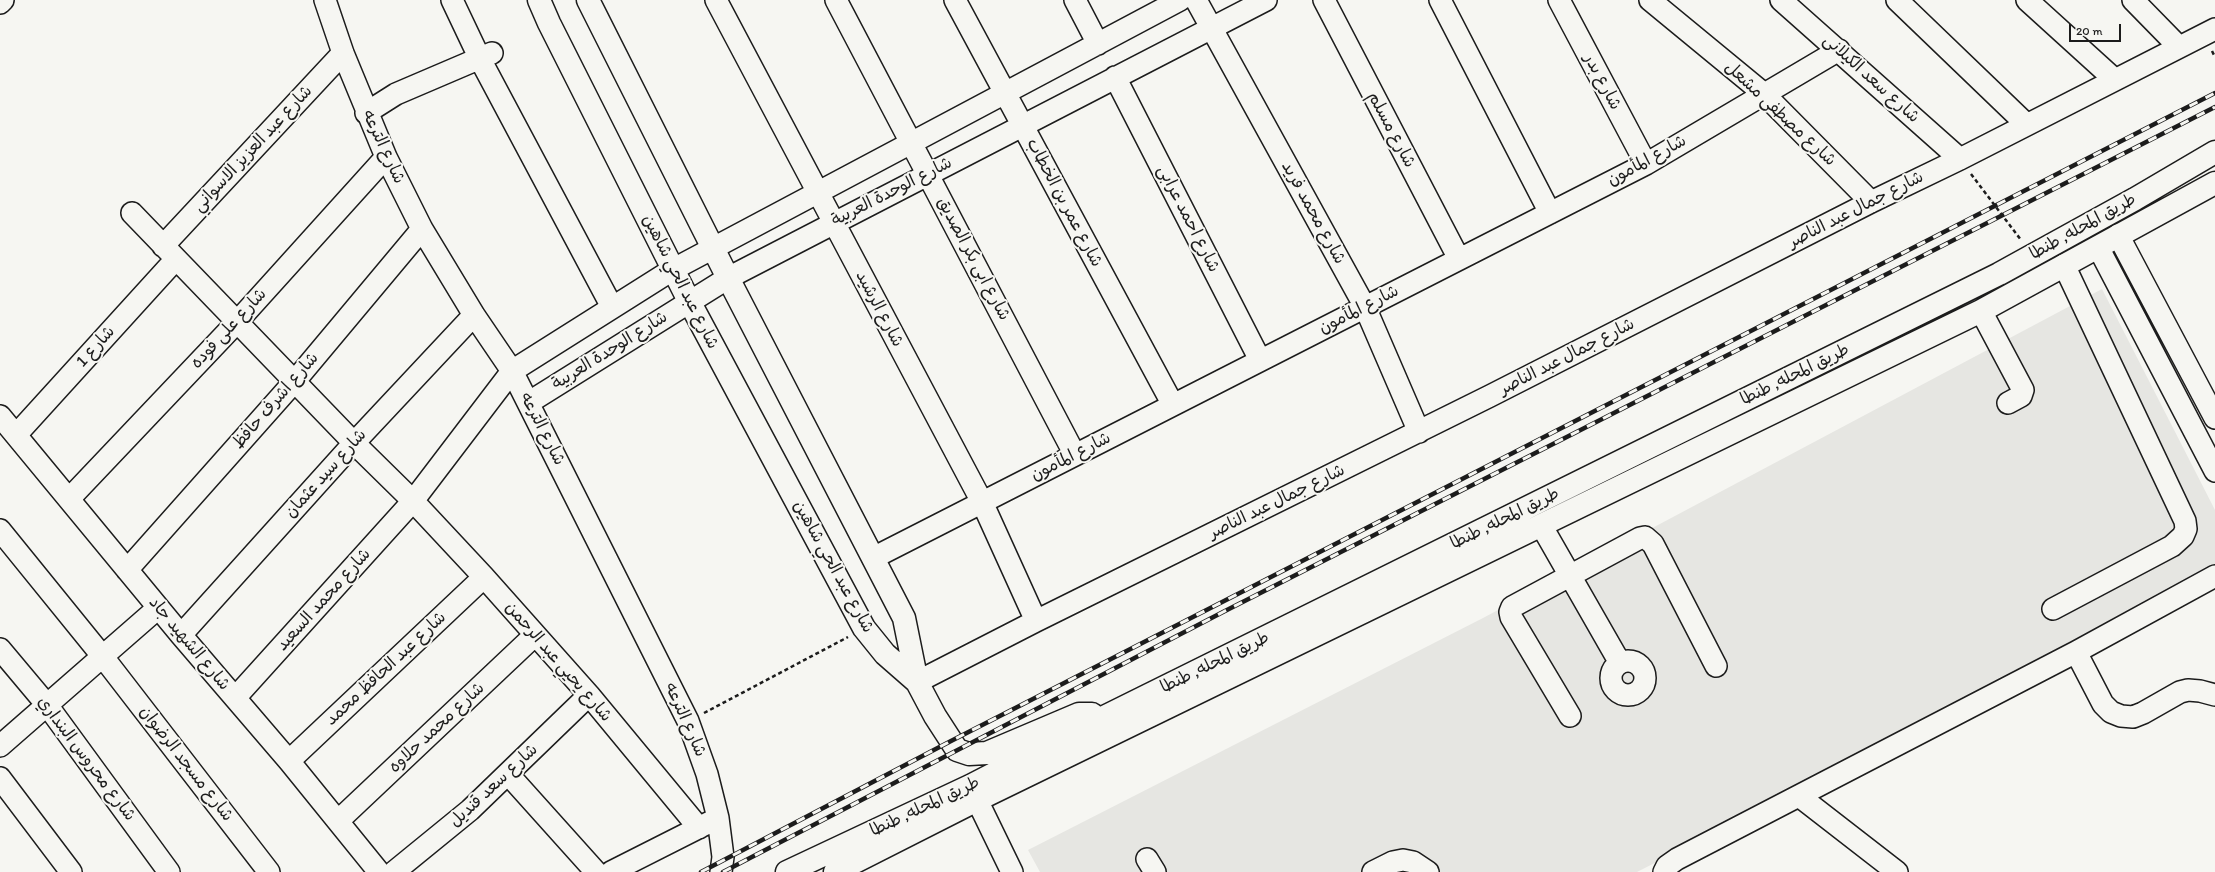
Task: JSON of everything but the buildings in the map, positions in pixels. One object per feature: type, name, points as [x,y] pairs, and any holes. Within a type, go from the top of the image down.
[{"type":"main road","name":"شارع عبد الحي شاهين","points":[[539,0],[549,23],[688,301],[864,628],[886,654],[918,682]]},
{"type":"main road","points":[[588,0],[712,248],[904,618],[918,682],[935,716],[957,750],[969,754],[987,753],[1079,714],[1092,714],[1098,720]]},
{"type":"main road","name":"طريق المحله, طنطا","points":[[788,872],[970,786],[1098,720],[1992,278],[2215,152]]},
{"type":"main road","name":"طريق المحله, طنطا","points":[[836,872],[977,800],[1981,311],[2215,183]]},
{"type":"street","points":[[0,3],[3,0]]},
{"type":"street","name":"شارع الترعه","points":[[325,0],[366,113],[422,229],[474,315],[512,371],[688,721],[707,774],[718,818],[723,857],[721,872]]},
{"type":"street","points":[[452,0],[486,56],[612,307]]},
{"type":"street","name":"شارع الرشيد","points":[[716,0],[982,502],[1036,621]]},
{"type":"street","name":"شارع ابى بكر الصديق","points":[[836,0],[1075,455]]},
{"type":"street","name":"شارع عمر بن الخطاب","points":[[955,0],[1173,405]]},
{"type":"street","points":[[1075,0],[1098,44]]},
{"type":"street","name":"شارع الوحدة العربية","points":[[512,371],[672,270],[1180,0]]},
{"type":"street","name":"شارع محمد فريد","points":[[1196,0],[1365,307],[1419,432]]},
{"type":"street","name":"شارع الوحدة العربية","points":[[528,403],[688,301],[728,278],[833,222],[1266,0]]},
{"type":"street","name":"شارع مسلم","points":[[1324,0],[1459,259]]},
{"type":"street","points":[[1440,0],[1550,213]]},
{"type":"street","name":"شارع بدر","points":[[1559,0],[1646,164]]},
{"type":"street","name":"شارع مصطفى مشعل","points":[[1650,0],[1764,93],[1871,202]]},
{"type":"street","name":"شارع سعد الكيلانى","points":[[1781,0],[1960,159]]},
{"type":"street","points":[[1897,0],[2026,124]]},
{"type":"street","points":[[2027,0],[2114,79]]},
{"type":"street","points":[[2133,0],[2179,47]]},
{"type":"street","name":"شارع جمال عبد الناصر","points":[[918,682],[1036,621],[1419,432],[2215,29]]},
{"type":"street","name":"شارع المأمون","points":[[873,558],[1646,164],[1838,50]]},
{"type":"street","name":"شارع عبد العزيز الاسواني","points":[[170,252],[343,53]]},
{"type":"street","points":[[366,113],[396,94],[486,56]]},
{"type":"street","name":"شارع احمد عرابى","points":[[1115,77],[1260,360]]},
{"type":"street","name":"شارع على فوده","points":[[69,499],[237,322],[386,157]]},
{"type":"street","name":"شارع يحيي عبد الرحمن","points":[[132,213],[294,382],[413,501],[484,577],[589,695],[699,828]]},
{"type":"street","name":"شارع اشرف حافظ","points":[[127,570],[294,382],[422,229]]},
{"type":"street","points":[[2118,235],[2215,418]]},
{"type":"street","points":[[2098,246],[2215,471]]},
{"type":"street","name":"شارع 1","points":[[16,435],[170,252]]},
{"type":"street","points":[[2053,609],[2179,542],[2186,529],[2185,521],[2064,265]]},
{"type":"street","points":[[1981,311],[2023,390],[2021,396],[2008,403]]},
{"type":"street","name":"شارع سيد عثمان","points":[[181,635],[354,443],[474,315]]},
{"type":"street","name":"شارع محمد السعيد","points":[[235,698],[413,501],[512,371]]},
{"type":"street","name":"شارع الشهيد جاد","points":[[0,416],[158,608],[289,761],[379,872]]},
{"type":"street","points":[[1540,525],[1620,663]]},
{"type":"street","name":"شارع مسجد الرضوان","points":[[0,530],[103,657],[269,872]]},
{"type":"street","points":[[1570,716],[1511,618],[1510,612],[1512,606],[1635,539],[1646,537],[1650,540],[1716,666]]},
{"type":"street","points":[[1664,872],[1667,866],[1677,859],[2076,652],[2215,576]]},
{"type":"street","name":"شارع عبد الحافظ محمد","points":[[289,761],[484,577]]},
{"type":"street","points":[[0,746],[158,608]]},
{"type":"street","name":"شارع محمد حلاوه","points":[[338,821],[535,635]]},
{"type":"street","name":"شارع محروس البنداري","points":[[0,649],[47,705],[169,872]]},
{"type":"street","points":[[2076,652],[2104,704],[2111,712],[2121,716],[2133,717],[2180,692],[2188,690],[2200,691],[2215,695]]},
{"type":"street","name":"شارع سعد قنديل","points":[[394,872],[465,814],[589,695]]},
{"type":"street","points":[[508,774],[596,872]]},
{"type":"street","points":[[0,778],[71,872]]},
{"type":"street","points":[[1799,796],[1897,872]]},
{"type":"street","points":[[977,800],[1012,872]]},
{"type":"street","points":[[611,872],[718,818]]},
{"type":"street","points":[[1373,872],[1393,862],[1403,860],[1413,862],[1428,872]]},
{"type":"path","points":[[1960,159],[2034,255]]},
{"type":"path","points":[[688,721],[864,628]]},
{"type":"shaded area","points":[[2102,289],[2215,510],[2215,577],[1637,872],[1040,872],[1028,850],[1483,618]]},
{"type":"railway","points":[[701,872],[951,741],[2215,93]]},
{"type":"railway","points":[[723,872],[1223,612],[2215,107]]}]
